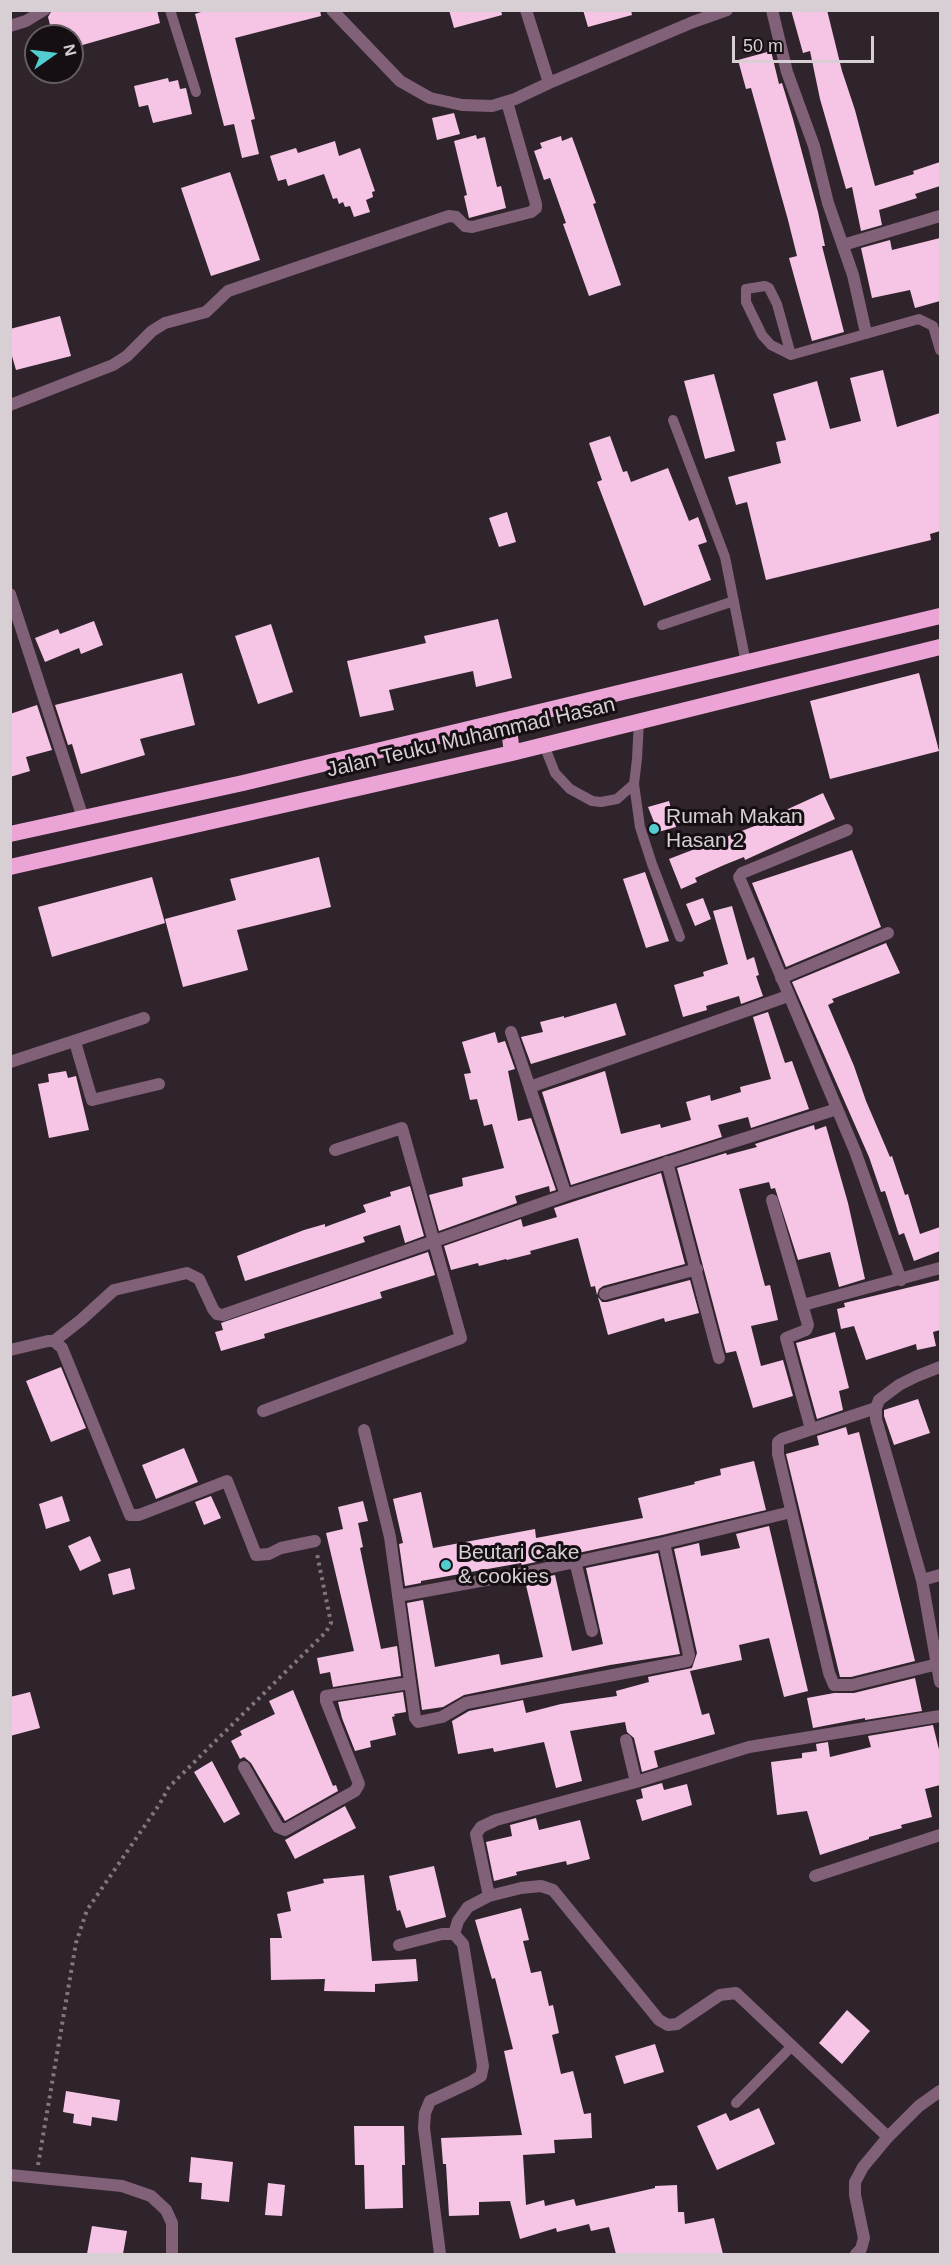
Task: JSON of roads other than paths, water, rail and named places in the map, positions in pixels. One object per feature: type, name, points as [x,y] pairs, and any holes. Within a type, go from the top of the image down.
[{"type":"highway","name":"Jalan Teuku Muhammad Hasan","points":[[10,834],[243,783],[508,721],[940,616]]},
{"type":"highway","name":"Jalan Teuku Muhammad Hasan","points":[[10,867],[512,753],[940,647]]},
{"type":"highway","points":[[508,721],[512,753]]},
{"type":"street","points":[[10,26],[26,21],[44,10]]},
{"type":"street","points":[[332,10],[400,81],[430,98],[462,105],[492,106],[507,102],[693,22],[728,10]]},
{"type":"street","points":[[526,10],[549,83]]},
{"type":"street","points":[[772,10],[787,72],[814,146],[828,203],[853,275],[866,333]]},
{"type":"street","points":[[10,405],[113,365],[127,356],[152,331],[165,323],[206,312],[228,291],[449,216],[456,218],[465,226],[472,227],[531,212],[536,208],[536,204],[507,102]]},
{"type":"street","points":[[843,245],[940,216]]},
{"type":"street","points":[[10,594],[83,818]]},
{"type":"street","points":[[847,830],[740,874],[740,880],[855,1150],[901,1280]]},
{"type":"street","points":[[781,978],[888,933]]},
{"type":"street","points":[[530,1087],[788,996]]},
{"type":"street","points":[[10,1062],[144,1018]]},
{"type":"street","points":[[511,1032],[566,1195]]},
{"type":"street","points":[[75,1042],[92,1100],[159,1084]]},
{"type":"street","points":[[10,1350],[54,1341],[114,1290],[187,1273],[199,1279],[213,1310],[223,1315],[566,1195],[837,1109]]},
{"type":"street","points":[[263,1411],[461,1338],[402,1128],[335,1150]]},
{"type":"street","points":[[667,1162],[719,1358]]},
{"type":"street","points":[[772,1200],[808,1329],[786,1338],[811,1429]]},
{"type":"street","points":[[802,1305],[940,1268]]},
{"type":"street","points":[[605,1294],[697,1269]]},
{"type":"street","points":[[54,1341],[62,1348],[130,1515],[139,1515],[227,1481],[256,1555],[269,1554],[281,1548],[315,1541]]},
{"type":"street","points":[[940,1368],[917,1376],[886,1394],[879,1400],[876,1408],[876,1419],[922,1580],[940,1682]]},
{"type":"street","points":[[876,1408],[778,1442],[778,1454],[829,1673],[834,1685],[852,1684],[938,1664]]},
{"type":"street","points":[[364,1430],[390,1537],[415,1718],[418,1722],[442,1717],[466,1703],[612,1674],[684,1663],[689,1655],[664,1543]]},
{"type":"street","points":[[398,1596],[524,1573],[664,1543],[791,1512]]},
{"type":"street","points":[[575,1561],[592,1631]]},
{"type":"street","points":[[922,1580],[940,1575]]},
{"type":"street","points":[[244,1767],[278,1827],[285,1830],[355,1791],[359,1784],[326,1696],[410,1683]]},
{"type":"street","points":[[489,1896],[475,1839],[481,1827],[496,1820],[636,1782],[749,1747],[940,1716]]},
{"type":"street","points":[[626,1740],[636,1782]]},
{"type":"street","points":[[815,1876],[940,1835]]},
{"type":"street","points":[[454,1934],[458,1921],[468,1907],[489,1896],[521,1888],[542,1886],[553,1890],[659,2020],[668,2025],[677,2024],[720,1995],[736,1993],[888,2137]]},
{"type":"street","points":[[399,1945],[442,1934],[454,1934],[463,1944],[483,2066],[480,2076],[471,2082],[430,2101],[425,2113],[424,2128],[440,2254]]},
{"type":"street","points":[[856,2254],[861,2249],[864,2238],[855,2195],[855,2182],[863,2167],[888,2137],[919,2106],[940,2092]]},
{"type":"street","points":[[10,2175],[122,2186],[152,2196],[166,2210],[172,2223],[172,2254]]},
{"type":"lane","points":[[170,10],[196,92]]},
{"type":"lane","points":[[791,355],[777,304],[769,288],[765,286],[746,290],[746,302],[762,335],[771,345],[791,355],[919,319],[933,326],[940,350]]},
{"type":"lane","points":[[673,420],[720,539],[746,663]]},
{"type":"lane","points":[[662,625],[734,601]]},
{"type":"lane","points":[[639,721],[634,784],[640,827],[680,937]]},
{"type":"lane","points":[[544,745],[555,773],[578,795],[601,802],[617,799],[634,784]]},
{"type":"lane","points":[[736,2103],[792,2046]]},
{"type":"place","name":"Rumah Makan Hasan 2","points":[[654,829]]},
{"type":"place","name":"Beutari Cake & cookies","points":[[446,1565]]}]
